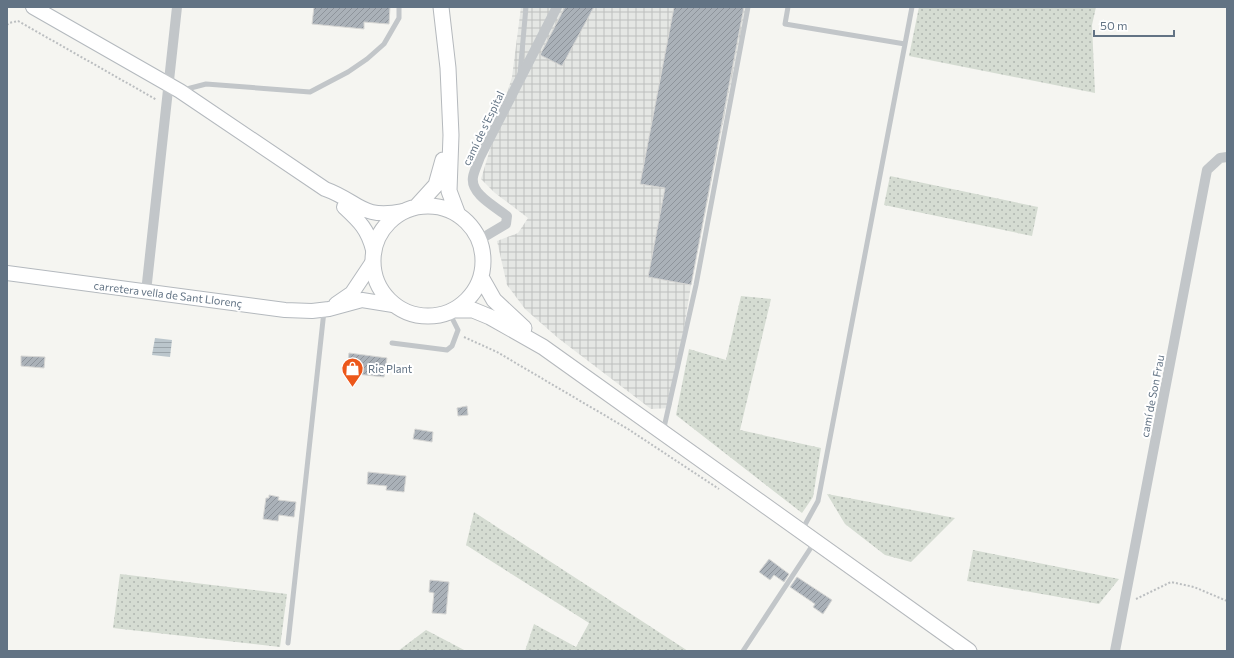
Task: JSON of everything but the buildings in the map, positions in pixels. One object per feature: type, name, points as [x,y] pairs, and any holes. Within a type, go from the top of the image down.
[{"type":"main road","points":[[33,7],[174,87],[325,189],[334,192],[362,210],[380,214],[409,209],[442,207],[458,215],[472,228],[479,240],[483,266],[481,277],[471,296],[452,311]]},
{"type":"main road","points":[[441,7],[448,68],[451,135],[449,191],[458,215]]},
{"type":"main road","points":[[327,309],[352,293],[373,257],[385,225],[430,193],[439,177],[446,134],[450,124]]},
{"type":"main road","points":[[325,189],[330,197],[356,217],[367,232],[373,257],[374,274],[382,293],[393,305],[402,310],[422,316],[443,314],[452,311],[473,310],[490,316],[543,347],[969,651]]},
{"type":"main road","name":"carretera vella de Sant Llorenç","points":[[7,273],[285,310],[327,309],[362,300],[393,305]]},
{"type":"main road","points":[[481,277],[499,306],[543,347]]},
{"type":"street","points":[[146,292],[167,105],[174,87],[176,7]]},
{"type":"street","name":"camí de s'Espital","points":[[479,240],[506,224],[507,216],[481,195],[474,187],[472,178],[480,157],[557,7]]},
{"type":"street","name":"camí de Son Frau","points":[[1115,651],[1207,170],[1220,158],[1227,157]]},
{"type":"lane","points":[[174,87],[206,84],[310,92],[348,72],[367,59],[384,44],[399,18],[399,7]]},
{"type":"lane","points":[[519,82],[526,7]]},
{"type":"lane","points":[[663,432],[696,285],[748,7]]},
{"type":"lane","points":[[788,7],[785,24],[904,44]]},
{"type":"lane","points":[[802,531],[818,501],[912,7]]},
{"type":"lane","points":[[288,643],[327,309]]},
{"type":"lane","points":[[392,343],[447,350],[452,346],[458,330],[452,311]]},
{"type":"lane","points":[[743,651],[816,541]]},
{"type":"path","points":[[7,25],[18,21],[167,105]]},
{"type":"path","points":[[457,333],[497,352],[628,429],[719,490]]},
{"type":"path","points":[[1124,605],[1171,582],[1194,588],[1227,601]]},
{"type":"shaded area","points":[[521,7],[746,7],[691,285],[671,408],[651,409],[558,338],[525,309],[507,285],[497,241],[518,233],[528,218],[495,193],[481,179],[512,77]]},
{"type":"shaded area","points":[[919,7],[1096,7],[1092,25],[1095,93],[909,56]]},
{"type":"shaded area","points":[[890,176],[1038,207],[1032,236],[884,205]]},
{"type":"shaded area","points":[[741,296],[771,299],[740,430],[821,448],[813,497],[802,513],[676,415],[689,349],[726,360]]},
{"type":"shaded area","points":[[155,338],[172,340],[170,357],[152,355]]},
{"type":"shaded area","points":[[827,494],[955,518],[911,562],[885,555],[845,524]]},
{"type":"shaded area","points":[[474,512],[688,651],[525,651],[534,624],[576,647],[589,623],[466,545]]},
{"type":"shaded area","points":[[973,550],[1119,579],[1099,604],[967,581]]},
{"type":"shaded area","points":[[120,574],[287,594],[280,647],[113,628]]},
{"type":"shaded area","points":[[426,630],[466,651],[398,651]]},
{"type":"place","name":"Rie Plant","points":[[353,388]]}]
